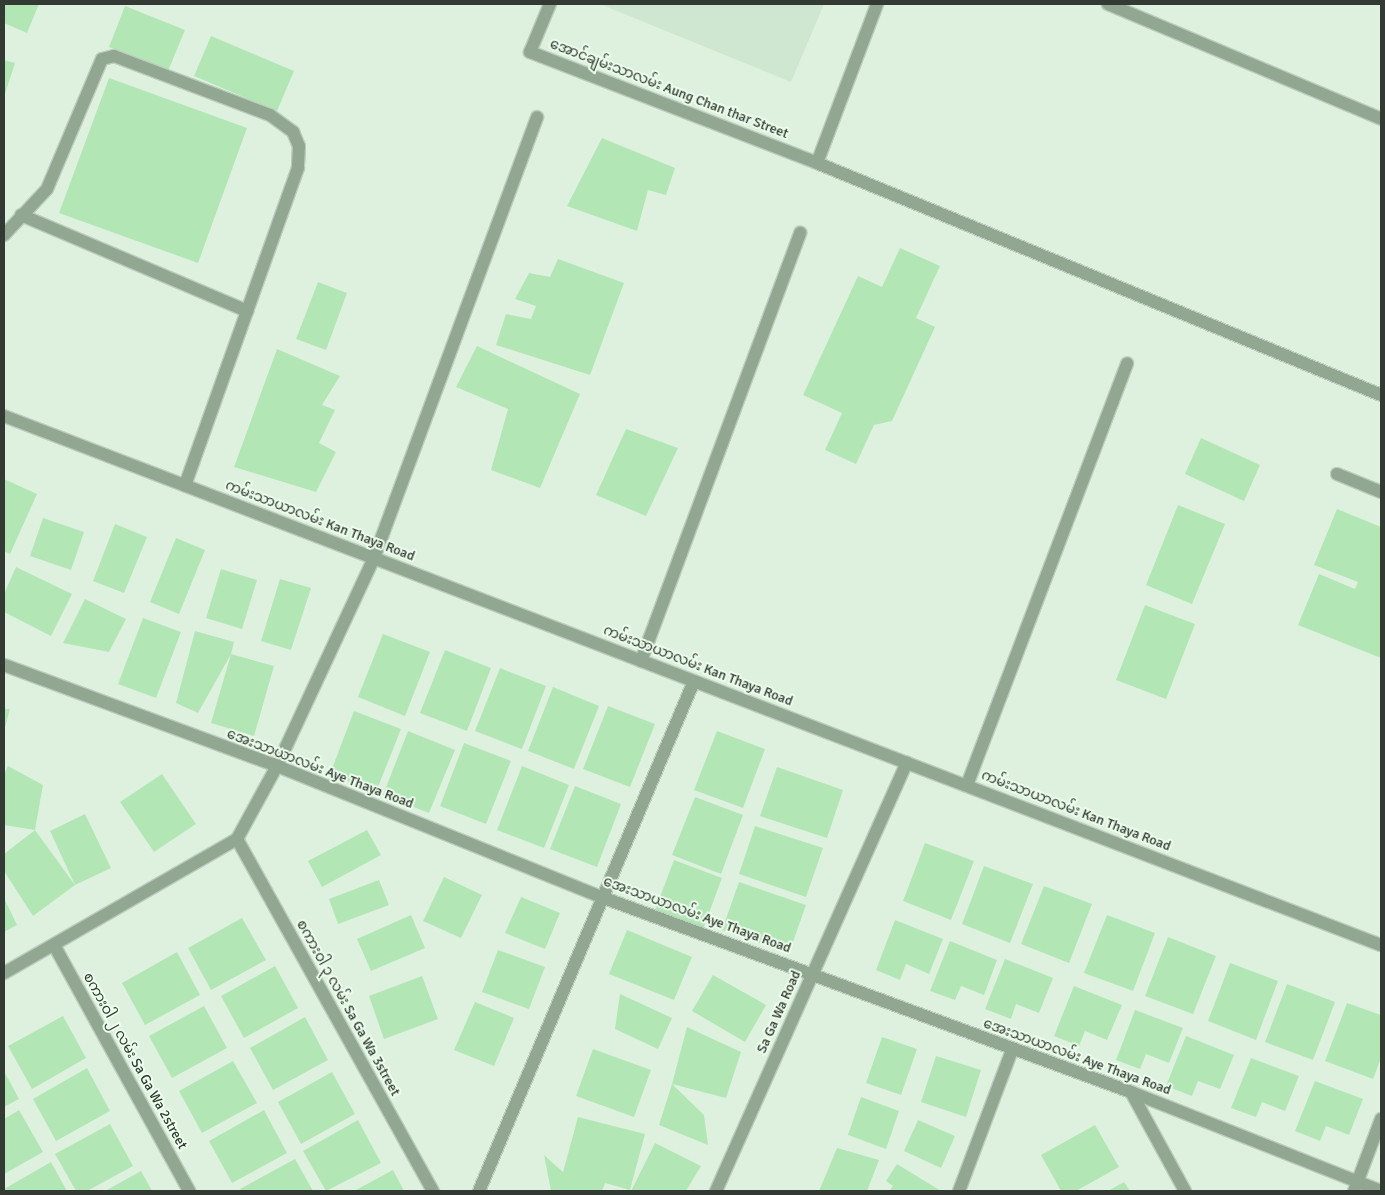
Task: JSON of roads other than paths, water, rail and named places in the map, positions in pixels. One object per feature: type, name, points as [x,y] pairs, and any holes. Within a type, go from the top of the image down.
[{"type":"street","name":"အောင်ချမ်းသာလမ်း Aung Chan thar Street","points":[[550,4],[530,52],[817,162]]},
{"type":"street","points":[[877,4],[817,162],[1381,395]]},
{"type":"street","points":[[1108,4],[1381,119]]},
{"type":"street","points":[[4,235],[47,189],[102,59],[114,56],[270,115],[293,132],[299,146],[298,168],[184,485]]},
{"type":"street","points":[[4,973],[54,946],[237,839],[277,766],[374,558],[537,117]]},
{"type":"street","points":[[21,215],[247,311]]},
{"type":"street","points":[[641,661],[800,233]]},
{"type":"street","points":[[967,785],[1126,363]]},
{"type":"street","name":"ကမ်းသာယာလမ်း Kan Thaya Road","points":[[4,416],[1381,945]]},
{"type":"street","points":[[1336,474],[1381,492]]},
{"type":"street","name":"အေးသာယာလမ်း Aye Thaya Road","points":[[4,665],[277,766],[604,898],[813,972],[1012,1050],[1131,1092],[1356,1187],[1381,1191]]},
{"type":"street","points":[[479,1191],[694,681]]},
{"type":"street","name":"Sa Ga Wa Road","points":[[716,1191],[907,763]]},
{"type":"street","name":"စကားဝါ ၃ လမ်း Sa Ga Wa 3street","points":[[237,839],[433,1191]]},
{"type":"street","name":"စကားဝါ ၂ လမ်း Sa Ga Wa 2street","points":[[54,946],[190,1191]]},
{"type":"street","points":[[958,1191],[1012,1050]]},
{"type":"street","points":[[1131,1092],[1185,1191]]},
{"type":"street","points":[[1356,1187],[1381,1119]]}]
